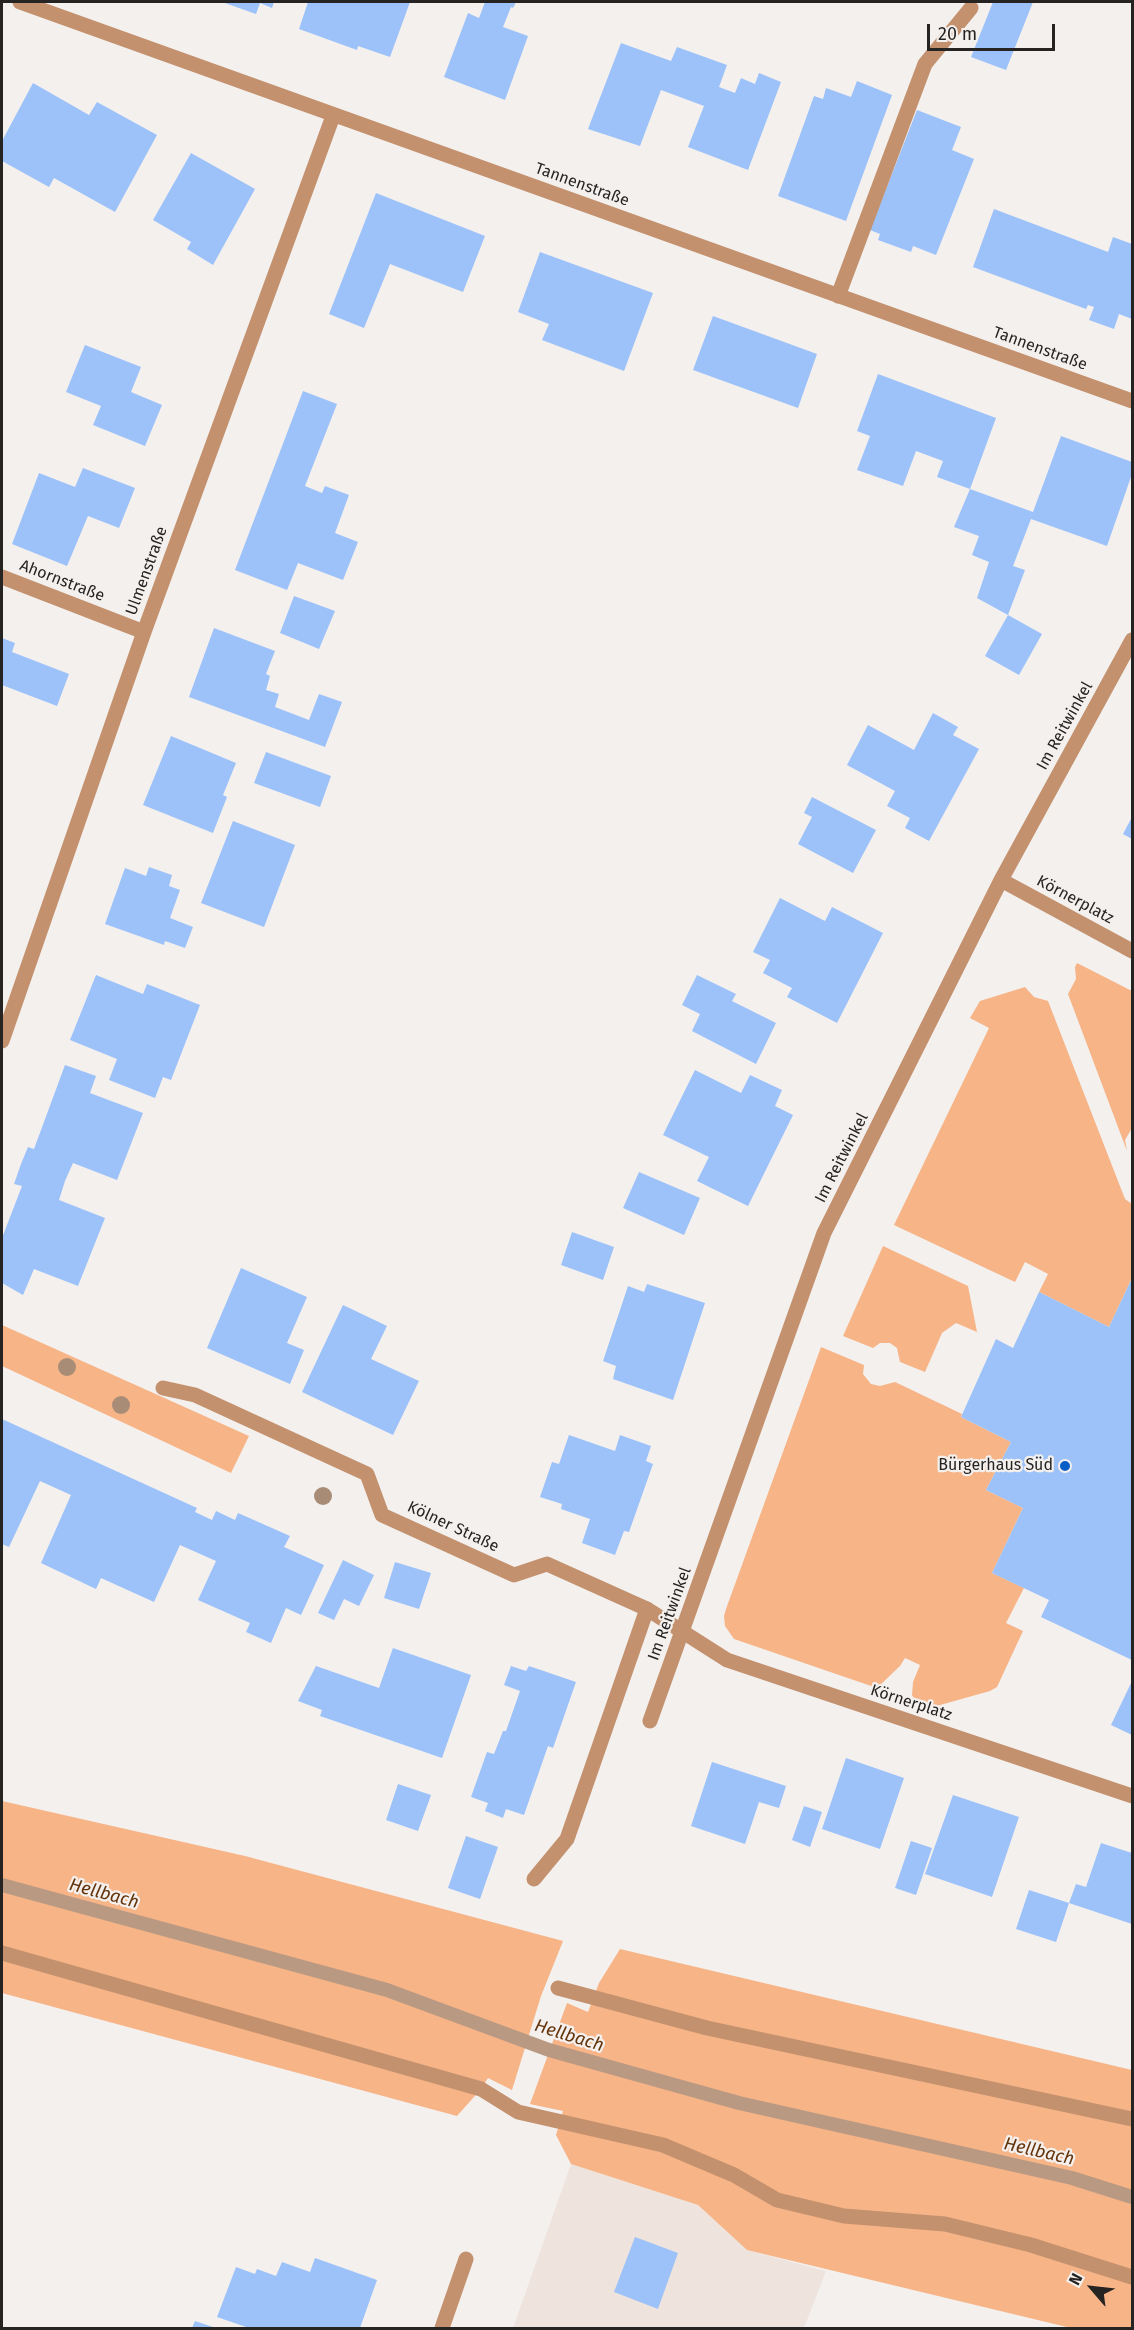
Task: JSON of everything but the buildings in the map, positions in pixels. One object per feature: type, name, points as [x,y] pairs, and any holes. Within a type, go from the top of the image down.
[{"type":"street","name":"Tannenstraße","points":[[20,2],[1132,401]]},
{"type":"street","points":[[838,296],[925,64],[971,8]]},
{"type":"street","name":"Ulmenstraße","points":[[2,1041],[144,632],[333,116]]},
{"type":"street","name":"Ahornstraße","points":[[2,577],[144,632]]},
{"type":"street","name":"Im Reitwinkel","points":[[650,1722],[824,1233],[1001,880],[1132,640]]},
{"type":"street","name":"Körnerplatz","points":[[1001,880],[1132,951]]},
{"type":"street","name":"Kölner Straße","points":[[163,1388],[195,1395],[367,1474],[382,1515],[514,1575],[547,1564],[647,1609],[683,1632]]},
{"type":"street","points":[[534,1879],[567,1839],[647,1609]]},
{"type":"street","name":"Körnerplatz","points":[[683,1632],[727,1660],[1132,1796]]},
{"type":"street","points":[[2,1953],[481,2089],[518,2112],[663,2145],[734,2175],[777,2200],[844,2216],[945,2223],[1031,2245],[1132,2277]]},
{"type":"street","points":[[558,1988],[707,2028],[1132,2118]]},
{"type":"street","points":[[442,2328],[466,2259]]},
{"type":"shaded area","points":[[1077,963],[1132,991],[1132,1128],[1125,1140],[1127,1151],[1068,994],[1076,979]]},
{"type":"shaded area","points":[[1025,987],[1034,997],[1048,1001],[1125,1199],[1132,1204],[1132,1278],[1109,1327],[1039,1292],[1048,1274],[1025,1262],[1015,1282],[894,1225],[989,1028],[970,1018],[980,1001]]},
{"type":"shaded area","points":[[883,1246],[968,1286],[977,1332],[956,1323],[942,1333],[925,1372],[900,1362],[897,1348],[890,1343],[880,1343],[873,1348],[843,1336]]},
{"type":"shaded area","points":[[2,1325],[249,1436],[231,1473],[2,1366]]},
{"type":"shaded area","points":[[821,1347],[864,1365],[863,1374],[871,1384],[880,1386],[895,1382],[962,1414],[961,1417],[1011,1442],[986,1490],[1023,1508],[992,1573],[1024,1588],[1006,1623],[1023,1631],[997,1687],[990,1691],[933,1707],[915,1700],[912,1695],[913,1682],[920,1665],[905,1658],[900,1666],[877,1688],[734,1639],[725,1626],[726,1609]]},
{"type":"shaded area","points":[[2,1801],[245,1856],[563,1941],[541,1996],[512,2090],[488,2078],[457,2116],[2,1993]]},
{"type":"shaded area","points":[[620,1949],[1132,2070],[1132,2328],[1071,2328],[747,2250],[698,2205],[571,2164],[556,2135],[563,2111],[530,2104],[567,2003],[588,2012],[599,1983]]},
{"type":"shaded area","points":[[571,2164],[698,2205],[747,2250],[826,2271],[804,2328],[513,2328]]},
{"type":"waterway","name":"Hellbach","points":[[2,1885],[387,1990],[549,2050],[739,2103],[1072,2178],[1132,2197]]},
{"type":"place","name":"Bürgerhaus Süd","points":[[1065,1466]]}]
